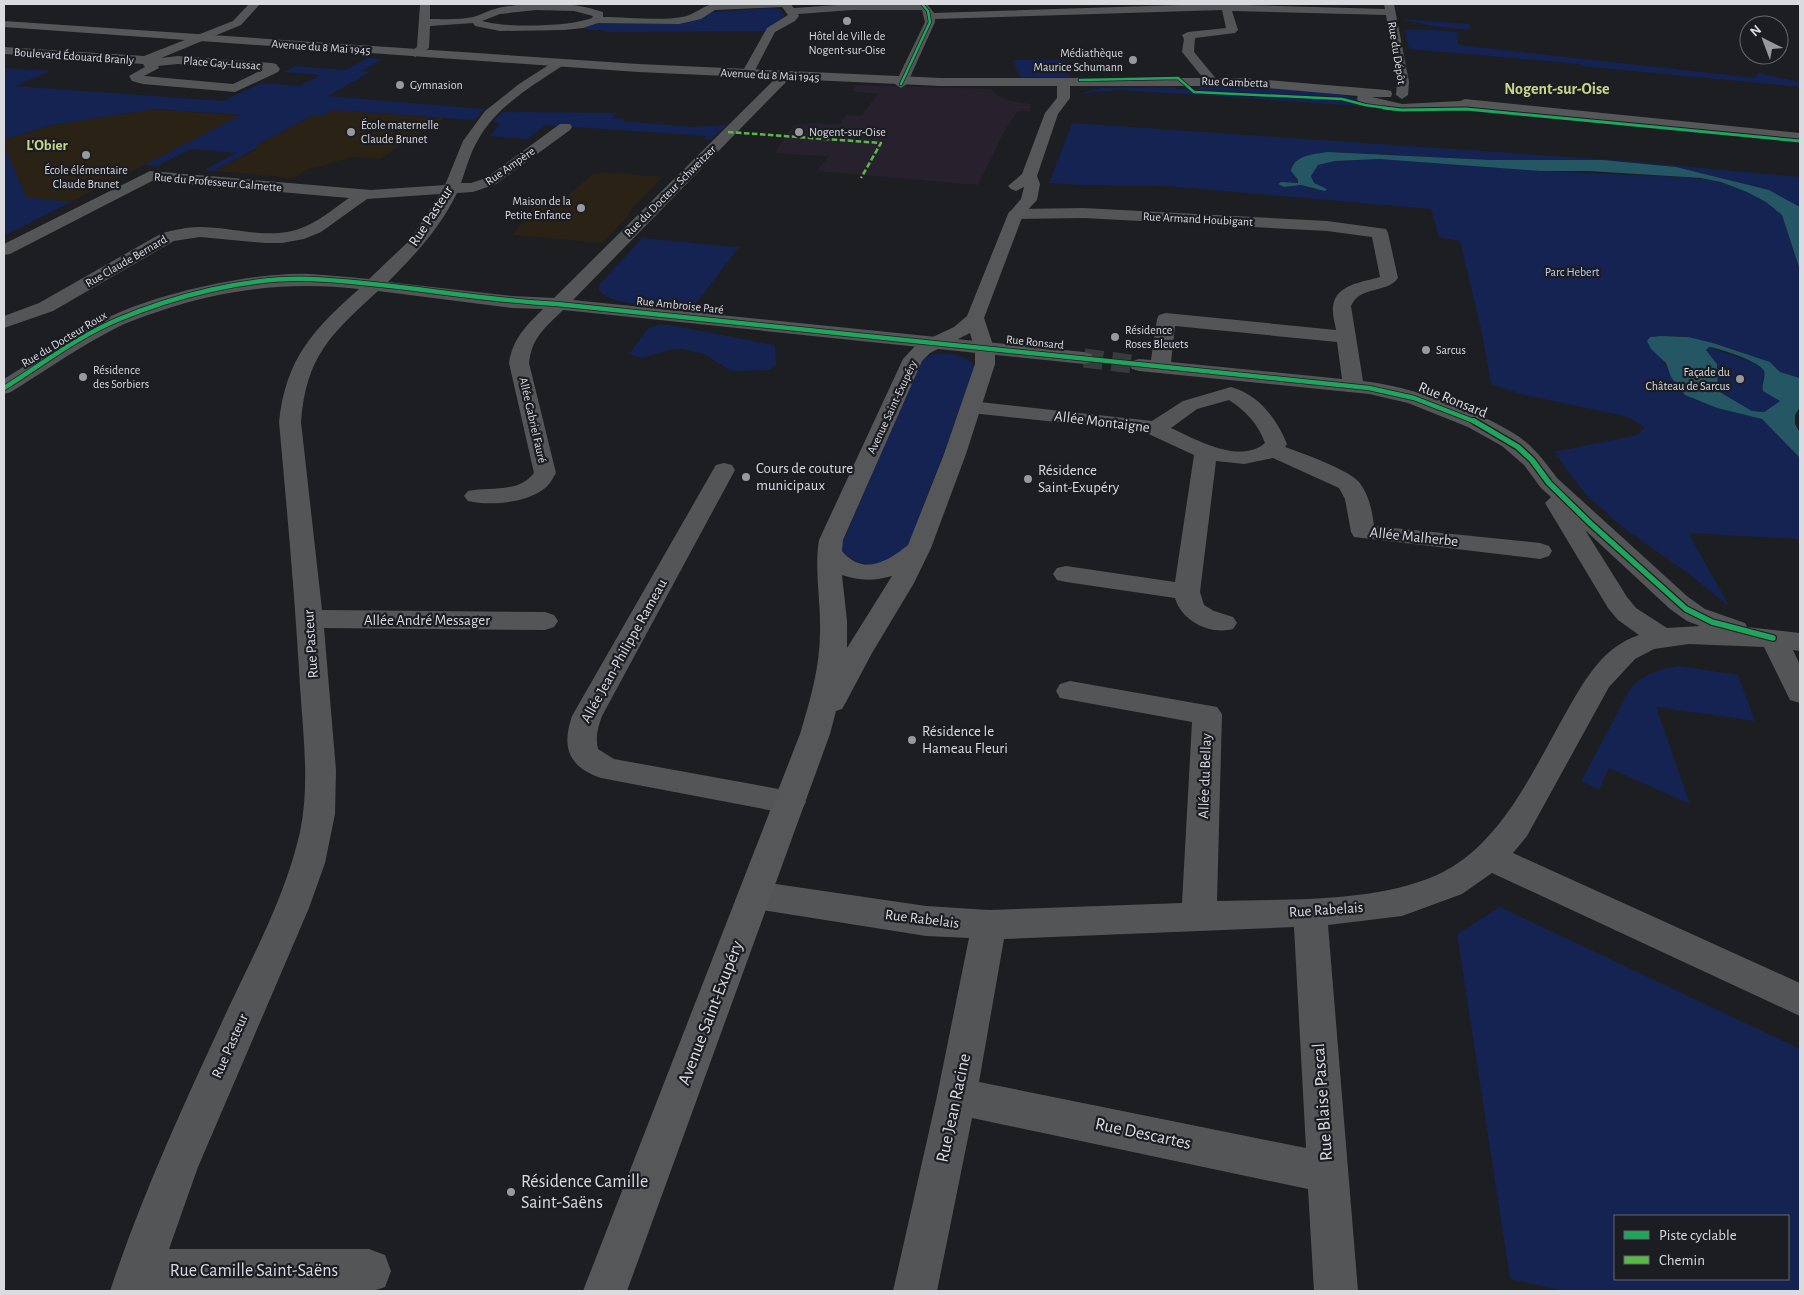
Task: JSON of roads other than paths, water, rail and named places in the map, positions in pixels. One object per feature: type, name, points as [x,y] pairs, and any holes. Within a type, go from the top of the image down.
[{"type":"main road","name":"Avenue du 8 Mai 1945","points":[[4,24],[558,63],[902,83]]},
{"type":"main road","name":"Avenue du 8 Mai 1945","points":[[747,75],[902,83]]},
{"type":"main road","name":"Rue Gambetta","points":[[1064,86],[1212,81],[1294,85],[1383,99]]},
{"type":"main road","name":"Rue Gambetta","points":[[902,83],[1008,86],[1255,85],[1335,92],[1383,99]]},
{"type":"main road","points":[[1045,86],[1052,113]]},
{"type":"main road","points":[[975,318],[1016,214],[1029,200],[1032,187],[1029,176],[1052,113],[1064,98],[1064,86]]},
{"type":"main road","points":[[1383,99],[1395,107],[1411,100]]},
{"type":"main road","points":[[1383,99],[1483,105],[1800,137]]},
{"type":"main road","name":"Avenue Saint-Exupéry","points":[[605,1291],[756,895],[815,734],[826,695],[833,646],[829,551],[834,531],[913,359],[923,349],[961,331],[975,318],[984,348],[985,364],[919,548],[858,653],[815,734]]},
{"type":"main road","name":"Avenue Saint-Exupéry","points":[[829,551],[833,559],[846,569],[864,573],[888,570],[900,564],[919,548]]},
{"type":"street","name":"Boulevard Édouard Branly","points":[[4,51],[148,61],[237,23],[255,4]]},
{"type":"street","points":[[415,53],[423,48],[425,4]]},
{"type":"street","points":[[476,20],[480,24],[494,27],[535,28],[578,26],[597,20],[673,21],[694,18],[712,8],[788,6],[844,7],[884,5],[926,9],[1389,8]]},
{"type":"street","points":[[747,75],[770,31],[791,20],[794,16],[788,6]]},
{"type":"street","points":[[1212,81],[1188,52],[1190,39],[1188,35],[1231,31],[1226,7]]},
{"type":"street","points":[[424,23],[476,20],[494,12],[536,8],[588,9],[599,14],[597,20]]},
{"type":"street","points":[[535,28],[536,8]]},
{"type":"street","name":"Rue du Dépôt","points":[[1389,8],[1403,82],[1411,100]]},
{"type":"street","points":[[902,83],[930,22],[926,9]]},
{"type":"street","name":"Place Gay-Lussac","points":[[178,60],[272,67],[274,69],[235,88],[136,78],[135,76],[152,68],[148,61],[178,60]]},
{"type":"street","name":"Rue Pasteur","points":[[136,1281],[178,1164],[278,941],[311,852],[319,814],[321,770],[310,620],[290,410],[293,388],[305,359],[326,332],[416,244],[450,189],[471,140],[478,130],[517,90],[558,63]]},
{"type":"street","name":"Rue du Docteur Schweitzer","points":[[558,304],[782,78]]},
{"type":"street","name":"Rue Ampère","points":[[450,189],[480,186],[491,181],[565,126]]},
{"type":"street","name":"Rue du Professeur Calmette","points":[[4,250],[150,176],[363,195],[450,189]]},
{"type":"street","name":"Rue Claude Bernard","points":[[4,322],[46,307],[174,234],[188,232],[267,240],[289,238],[312,230],[363,195]]},
{"type":"street","name":"Rue Armand Houbigant","points":[[1016,214],[1084,213],[1327,226],[1380,233],[1389,278],[1386,281],[1362,287],[1347,295],[1342,306],[1346,337]]},
{"type":"street","name":"Rue du Docteur Roux","points":[[4,388],[105,326],[144,309],[176,299],[210,290],[277,280],[318,280],[373,286]]},
{"type":"street","name":"Rue Ambroise Paré","points":[[373,286],[512,302],[558,304],[984,348]]},
{"type":"street","name":"Allée Gabriel Fauré","points":[[476,496],[518,493],[536,484],[545,473],[520,368],[520,355],[521,348],[531,332],[558,304]]},
{"type":"street","points":[[1160,367],[1166,319],[1346,337],[1353,386]]},
{"type":"street","name":"Rue Ronsard","points":[[984,348],[1084,358]]},
{"type":"street","name":"Rue Ronsard","points":[[1139,365],[1160,367],[1232,384],[1353,386],[1383,390],[1414,398],[1476,422],[1518,447],[1532,460],[1549,483],[1599,531],[1686,608],[1712,622],[1787,640]]},
{"type":"street","points":[[1156,428],[1190,405],[1232,384],[1261,415],[1276,444],[1273,450],[1253,457],[1223,456],[1206,452],[1187,592],[1190,607],[1198,614],[1224,623]]},
{"type":"street","name":"Allée Montaigne","points":[[971,407],[1144,425],[1156,428],[1206,452]]},
{"type":"street","name":"Allée Malherbe","points":[[1273,450],[1300,460],[1347,483],[1354,489],[1363,532],[1540,551]]},
{"type":"street","name":"Allée Jean-Philippe Rameau","points":[[724,470],[587,716],[581,730],[580,742],[584,753],[592,761],[612,770],[790,802]]},
{"type":"street","name":"Rue Ronsard","points":[[1549,483],[1561,511],[1617,602],[1627,614],[1664,639]]},
{"type":"street","points":[[1066,574],[1187,592]]},
{"type":"street","name":"Allée André Messager","points":[[310,620],[545,621]]},
{"type":"street","name":"Rue Rabelais","points":[[756,895],[926,920],[989,925],[1310,912],[1354,909],[1402,902],[1450,884],[1490,857],[1516,827],[1598,682],[1609,668],[1630,649],[1645,642],[1664,639],[1720,635],[1787,640]]},
{"type":"street","points":[[1787,640],[1800,693]]},
{"type":"street","name":"Allée du Bellay","points":[[1070,691],[1207,714],[1199,917]]},
{"type":"street","points":[[1490,857],[1800,1000]]},
{"type":"street","name":"Rue Blaise Pascal","points":[[1310,912],[1336,1291]]},
{"type":"street","name":"Rue Jean Racine","points":[[915,1291],[957,1096],[989,925]]},
{"type":"street","name":"Rue Descartes","points":[[957,1096],[1328,1173]]},
{"type":"street","name":"Rue Camille Saint-Saëns","points":[[136,1281],[369,1271]]},
{"type":"tunnel","points":[[1084,358],[1139,365]]},
{"type":"place","name":"Hôtel de Ville de Nogent-sur-Oise","points":[[847,21]]},
{"type":"place","name":"Médiathèque Maurice Schumann","points":[[1133,60]]},
{"type":"place","name":"Gymnasion","points":[[400,85]]},
{"type":"place","name":"École maternelle Claude Brunet","points":[[351,132]]},
{"type":"place","name":"Nogent-sur-Oise","points":[[799,132]]},
{"type":"place","name":"École élémentaire Claude Brunet","points":[[86,155]]},
{"type":"place","name":"Maison de la Petite Enfance","points":[[581,208]]},
{"type":"place","name":"Résidence Roses Bleuets","points":[[1115,337]]},
{"type":"place","name":"Sarcus","points":[[1426,350]]},
{"type":"place","name":"Résidence des Sorbiers","points":[[83,377]]},
{"type":"place","name":"Façade du Château de Sarcus","points":[[1740,379]]},
{"type":"place","name":"Cours de couture municipaux","points":[[746,477]]},
{"type":"place","name":"Résidence Saint-Exupéry","points":[[1028,479]]},
{"type":"place","name":"Résidence le Hameau Fleuri","points":[[912,740]]},
{"type":"place","name":"Résidence Camille Saint-Saëns","points":[[511,1192]]},
{"type":"district","name":"Nogent-sur-Oise","points":[[1557,89]]},
{"type":"district","name":"L'Obier","points":[[47,145]]},
{"type":"park label","name":"Parc Hebert","points":[[1572,272]]}]
